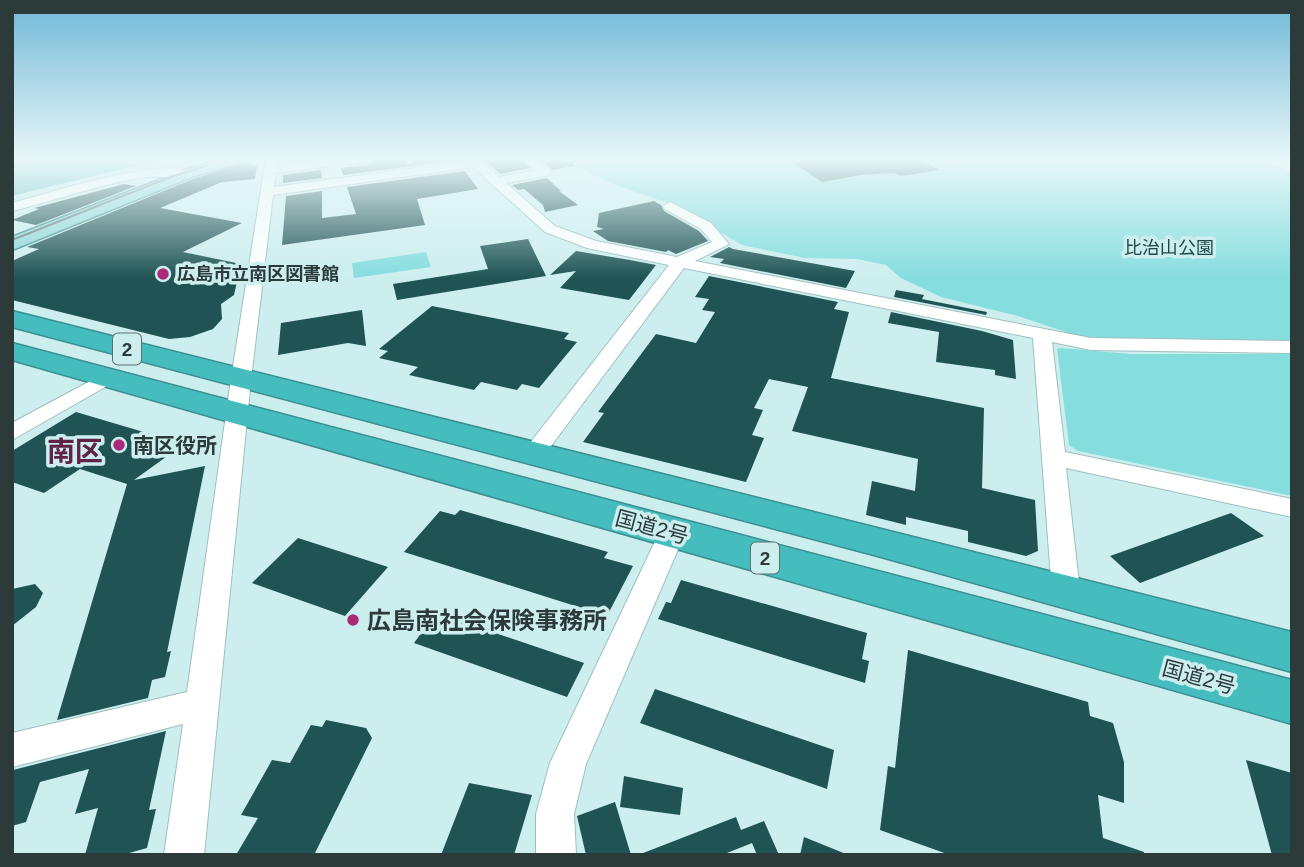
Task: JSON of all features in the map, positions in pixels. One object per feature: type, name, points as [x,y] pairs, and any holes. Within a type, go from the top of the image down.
[{"type":"highway","name":"国道2号","points":[[12,319],[240,396],[672,533],[1292,702]]},
{"type":"highway","name":"国道2号","points":[[12,351],[107,378],[240,396],[534,453],[1292,652]]},
{"type":"main road","points":[[12,233],[108,198]]},
{"type":"main road","points":[[12,244],[119,198]]},
{"type":"street","points":[[12,207],[44,198]]},
{"type":"street","points":[[184,855],[267,198]]},
{"type":"street","points":[[517,198],[540,221],[562,236],[592,245],[681,261],[1042,337],[1125,347],[1292,347]]},
{"type":"street","points":[[534,453],[681,261],[721,244],[707,227],[670,205]]},
{"type":"street","points":[[1042,337],[1066,592]]},
{"type":"street","points":[[12,433],[107,378]]},
{"type":"street","points":[[1052,457],[1292,508]]},
{"type":"street","points":[[556,855],[555,814],[568,762],[672,533]]},
{"type":"street","points":[[12,750],[204,703]]},
{"type":"green space","name":"比治山公園","points":[[655,198],[1292,198],[1292,340],[1111,340],[1067,336],[1066,332],[1018,316],[941,297],[901,278],[886,265],[857,259],[805,258],[742,245],[671,204]]},
{"type":"green space","points":[[426,252],[431,267],[354,278],[352,263]]},
{"type":"green space","points":[[1057,349],[1131,354],[1292,354],[1292,496],[1078,451],[1069,445]]},
{"type":"building","points":[[70,198],[104,198],[36,225],[12,220],[39,209],[34,208]]},
{"type":"building","points":[[145,198],[183,198],[160,208],[242,223],[183,252],[241,264],[234,295],[221,304],[222,319],[213,329],[190,337],[169,339],[12,300],[12,261],[39,249],[27,247]]},
{"type":"building","points":[[286,198],[322,198],[322,218],[356,214],[351,198],[420,198],[417,199],[425,225],[282,245]]},
{"type":"building","points":[[535,198],[569,198],[578,205],[545,212],[543,205]]},
{"type":"building","points":[[654,201],[661,205],[664,211],[699,231],[708,241],[676,254],[668,250],[666,252],[608,241],[593,231],[604,229],[597,227],[599,213]]},
{"type":"building","points":[[528,239],[546,276],[397,300],[393,284],[488,269],[480,246]]},
{"type":"building","points":[[729,247],[855,271],[846,288],[720,263],[724,259],[710,257]]},
{"type":"building","points":[[576,251],[656,265],[629,300],[560,288],[576,271],[550,275]]},
{"type":"building","points":[[709,276],[838,302],[834,309],[849,312],[831,378],[984,408],[982,488],[1035,500],[1038,551],[1026,556],[968,542],[968,531],[906,517],[906,525],[866,515],[872,481],[915,491],[918,459],[792,431],[808,387],[769,379],[754,408],[763,410],[752,435],[764,438],[746,482],[583,442],[604,413],[598,412],[656,334],[696,343],[715,312],[702,310],[709,299],[695,297]]},
{"type":"building","points":[[896,290],[924,295],[922,299],[987,312],[986,315],[894,297]]},
{"type":"building","points":[[432,306],[569,333],[564,339],[577,342],[539,388],[522,384],[517,390],[481,382],[474,390],[409,375],[418,367],[379,358],[388,351],[379,349]]},
{"type":"building","points":[[362,310],[366,346],[348,343],[278,355],[281,323]]},
{"type":"building","points":[[891,312],[1013,340],[1016,379],[995,375],[995,370],[936,362],[939,332],[888,323]]},
{"type":"building","points":[[76,412],[184,444],[134,480],[205,466],[167,652],[171,651],[165,677],[152,680],[148,698],[57,720],[127,484],[80,469],[44,493],[12,482],[12,451]]},
{"type":"building","points":[[460,510],[608,552],[604,558],[633,566],[607,616],[404,552],[440,511],[455,515]]},
{"type":"building","points":[[1231,513],[1264,536],[1140,583],[1110,556]]},
{"type":"building","points":[[298,538],[388,567],[345,616],[252,583]]},
{"type":"building","points":[[681,580],[867,633],[862,659],[869,661],[865,683],[658,619],[666,602],[671,603]]},
{"type":"building","points":[[35,584],[43,593],[36,607],[12,626],[12,589]]},
{"type":"building","points":[[436,613],[584,663],[567,697],[414,643]]},
{"type":"building","points":[[908,650],[1088,702],[1090,716],[1113,723],[1124,762],[1124,803],[1098,795],[1103,838],[1144,852],[1144,855],[950,855],[880,830],[888,766],[895,768]]},
{"type":"building","points":[[655,689],[834,750],[827,789],[640,723]]},
{"type":"building","points":[[326,720],[366,728],[372,738],[314,855],[236,855],[258,818],[241,815],[272,760],[290,763],[311,725],[322,727]]},
{"type":"building","points":[[166,731],[149,810],[156,809],[147,848],[122,855],[85,855],[98,808],[75,814],[89,769],[40,782],[26,822],[12,826],[13,770]]},
{"type":"building","points":[[1246,760],[1292,773],[1292,855],[1272,855]]},
{"type":"building","points":[[624,776],[683,788],[680,815],[620,807]]},
{"type":"building","points":[[469,783],[532,795],[514,855],[441,855]]},
{"type":"building","points":[[615,802],[631,855],[586,855],[577,816]]},
{"type":"building","points":[[736,817],[741,830],[764,821],[779,855],[757,855],[752,843],[722,855],[638,855]]},
{"type":"building","points":[[804,837],[846,854],[846,855],[800,855]]},
{"type":"tram line","points":[[12,240],[117,198]]},
{"type":"place","name":"広島市立南区図書館","points":[[163,274]]},
{"type":"place","name":"南区役所","points":[[119,445]]},
{"type":"place","name":"広島南社会保険事務所","points":[[353,620]]},
{"type":"district","name":"南区","points":[[75,451]]}]
